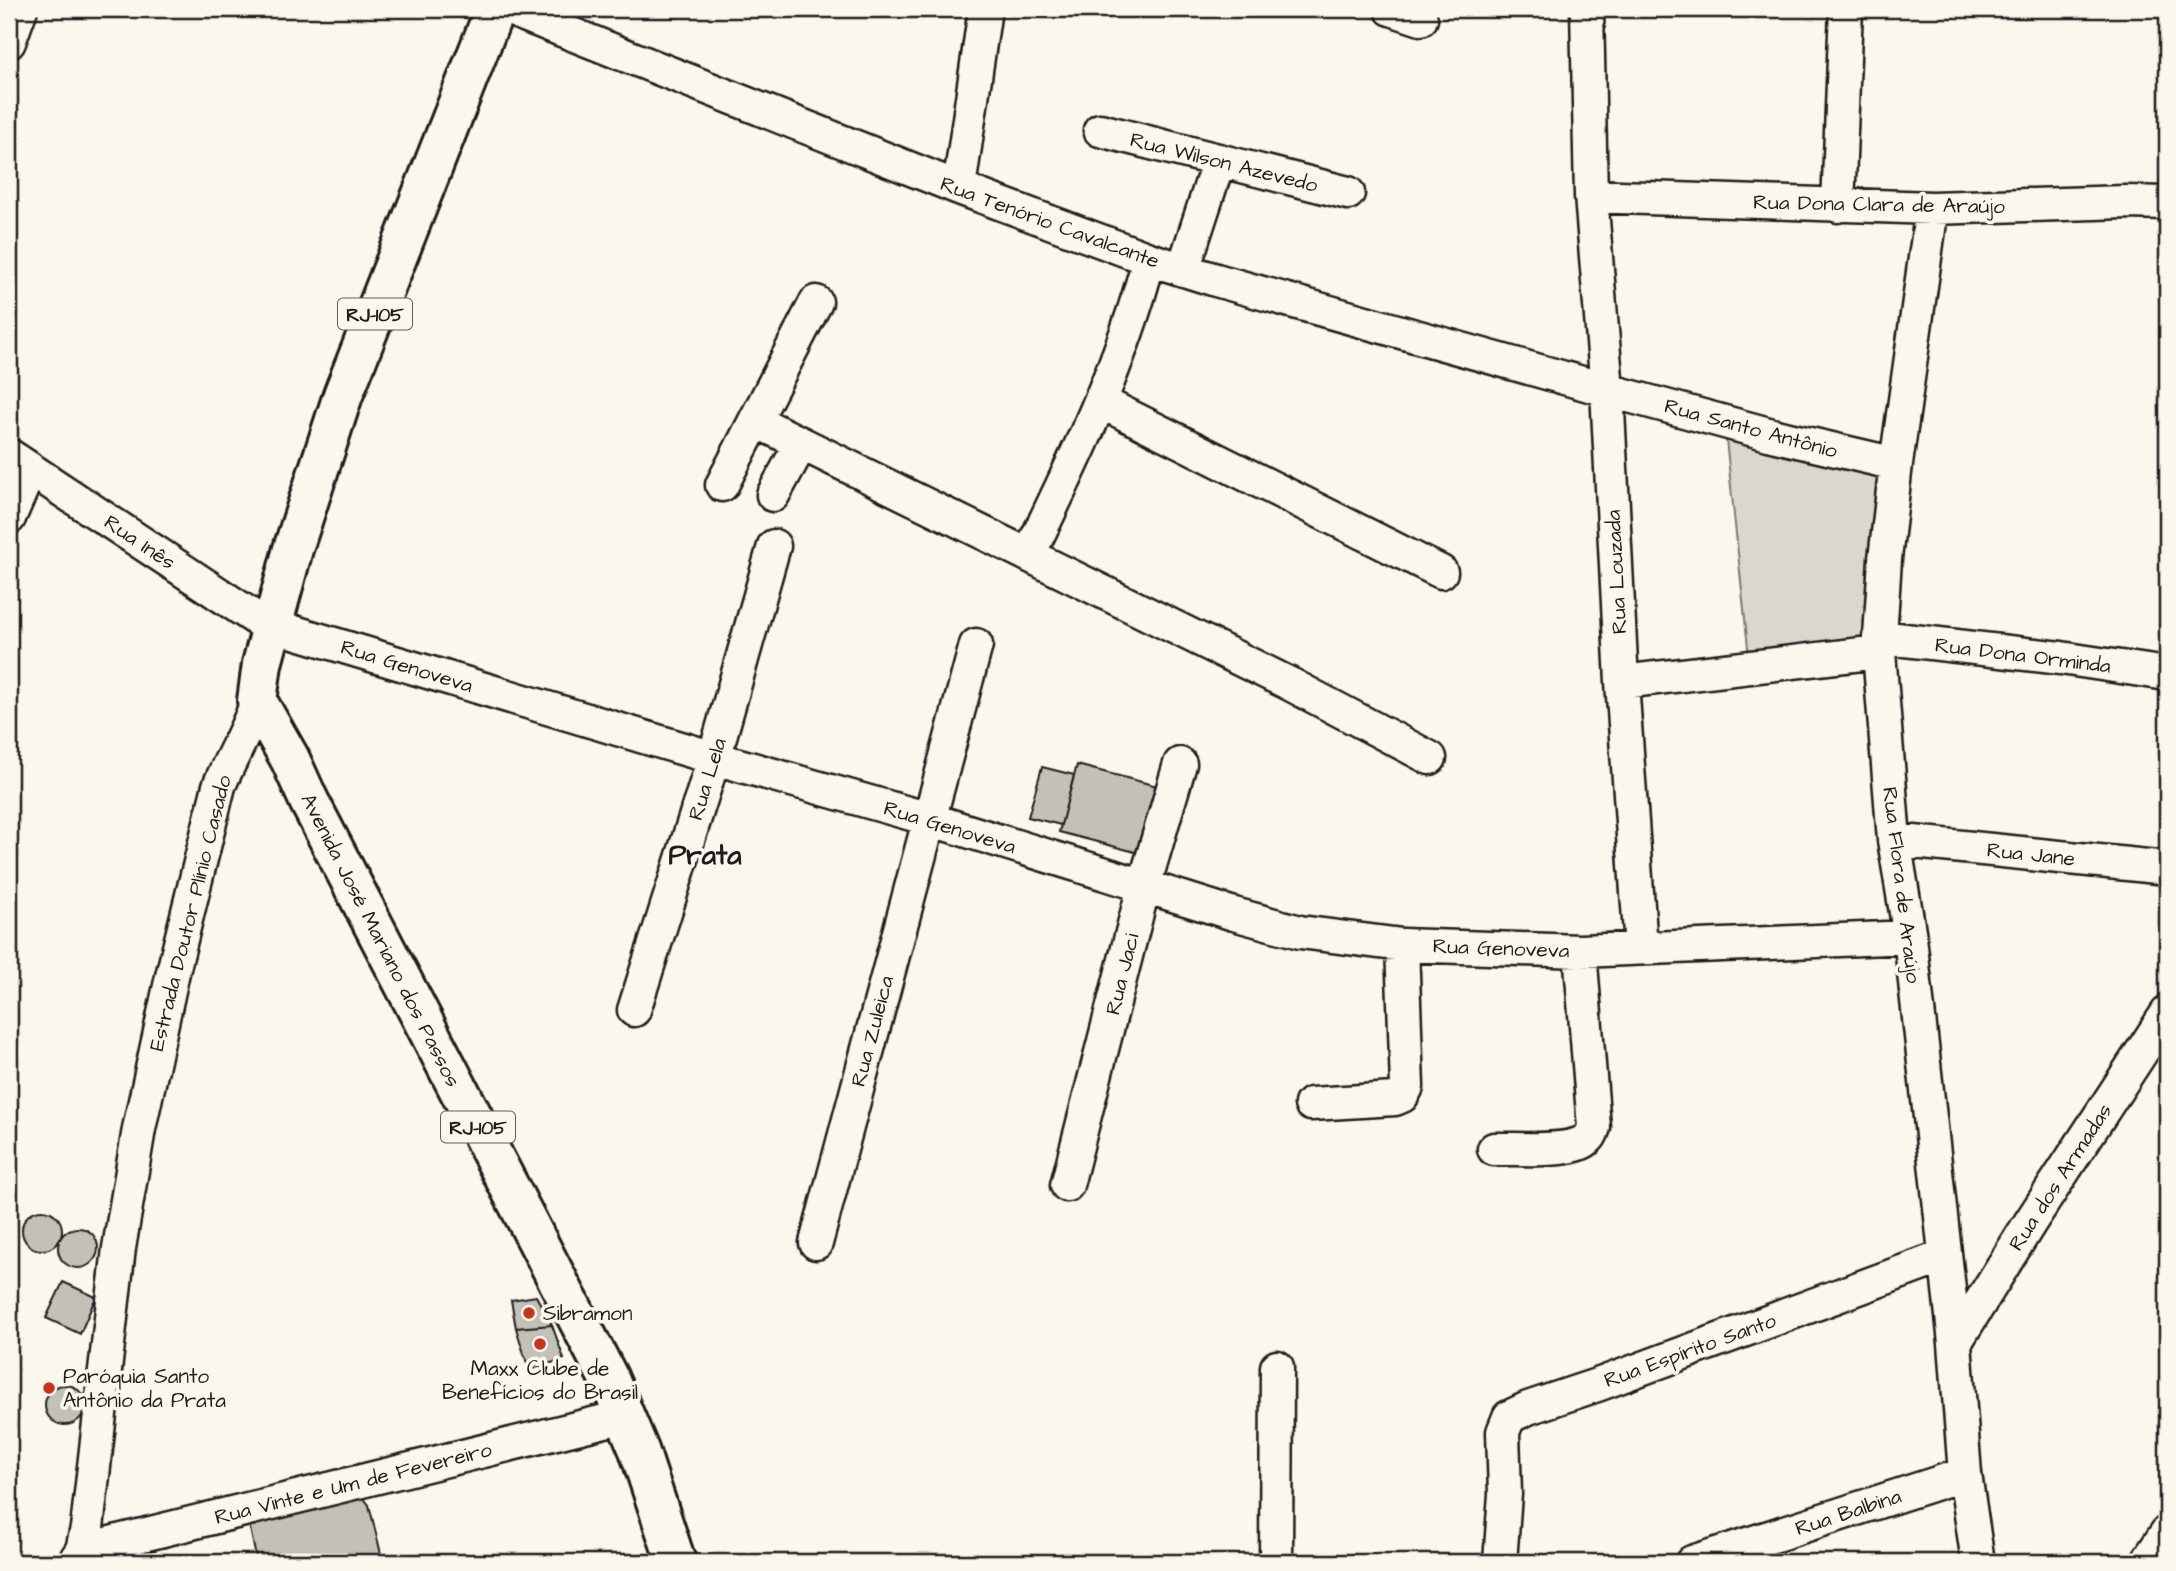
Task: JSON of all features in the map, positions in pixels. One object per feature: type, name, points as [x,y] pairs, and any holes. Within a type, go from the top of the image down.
[{"type":"main road","name":"Estrada Doutor Plínio Casado","points":[[257,701],[262,664],[293,549],[343,395],[495,9]]},
{"type":"main road","name":"Avenida José Mariano dos Passos","points":[[257,701],[290,759],[309,801],[609,1379],[639,1450],[676,1562]]},
{"type":"street","points":[[9,42],[21,9]]},
{"type":"street","name":"Rua Tenório Cavalcante","points":[[509,9],[958,188],[1149,259],[1607,390]]},
{"type":"street","points":[[958,188],[985,9]]},
{"type":"street","points":[[1391,9],[1421,19]]},
{"type":"street","name":"Rua Louzada","points":[[1587,9],[1591,196],[1607,390],[1622,682],[1641,948]]},
{"type":"street","points":[[1838,206],[1846,9]]},
{"type":"street","name":"Rua Wilson Azevedo","points":[[1100,130],[1348,193]]},
{"type":"street","points":[[1183,270],[1219,160]]},
{"type":"street","name":"Rua Dona Clara de Araújo","points":[[1591,196],[1932,208],[2167,203]]},
{"type":"street","name":"Rua Flora de Araújo","points":[[1932,208],[1896,464],[1879,645],[1894,840],[1910,937],[1955,1343],[1965,1474],[1978,1562]]},
{"type":"street","points":[[1029,554],[1101,402],[1134,316],[1149,259]]},
{"type":"street","points":[[722,485],[816,302]]},
{"type":"street","name":"Rua Santo Antônio","points":[[1607,390],[1776,436],[1896,464]]},
{"type":"street","points":[[1101,402],[1441,572]]},
{"type":"street","points":[[755,421],[1290,684],[1430,758]]},
{"type":"street","points":[[773,495],[801,444]]},
{"type":"street","points":[[9,518],[20,463]]},
{"type":"street","name":"Rua Inês","points":[[20,463],[246,614],[272,625]]},
{"type":"street","name":"Rua Lela","points":[[634,1010],[714,758],[774,546]]},
{"type":"street","name":"Rua Genoveva","points":[[272,625],[714,758],[929,819],[1300,932],[1402,945],[1580,951],[1910,937]]},
{"type":"street","name":"Rua Zuleica","points":[[816,1243],[976,645]]},
{"type":"street","name":"Rua Dona Orminda","points":[[1622,682],[1879,645],[2061,658],[2167,674]]},
{"type":"street","name":"Estrada Doutor Plínio Casado","points":[[78,1556],[87,1528],[119,1248],[138,1129],[219,786],[257,701]]},
{"type":"street","name":"Rua Jaci","points":[[1068,1185],[1144,886],[1180,764]]},
{"type":"street","name":"Rua Jane","points":[[1894,840],[2167,867]]},
{"type":"street","points":[[1311,1104],[1395,1099],[1405,1092],[1407,1087],[1402,945]]},
{"type":"street","points":[[1494,1149],[1574,1145],[1592,1135],[1593,1112],[1580,951]]},
{"type":"street","name":"Rua dos Armadas","points":[[1955,1343],[2167,1013]]},
{"type":"street","name":"Rua Espírito Santo","points":[[1500,1562],[1505,1494],[1503,1432],[1509,1417],[1945,1256]]},
{"type":"street","points":[[1276,1562],[1277,1367]]},
{"type":"street","name":"Rua Vinte e Um de Fevereiro","points":[[78,1556],[625,1416]]},
{"type":"street","name":"Rua Balbina","points":[[1692,1562],[1965,1474]]},
{"type":"street","points":[[2147,1562],[2167,1532]]},
{"type":"shaded area","points":[[1725,430],[1882,475],[1867,641],[1749,657]]},
{"type":"building","points":[[1077,765],[1157,786],[1139,853],[1059,832]]},
{"type":"building","points":[[1042,767],[1074,775],[1061,825],[1028,817]]},
{"type":"building","points":[[42,1210],[56,1216],[62,1230],[56,1244],[42,1250],[28,1244],[22,1230],[28,1216]]},
{"type":"building","points":[[78,1228],[92,1234],[98,1248],[92,1262],[78,1268],[64,1262],[58,1248],[64,1234]]},
{"type":"building","points":[[63,1282],[96,1297],[80,1334],[46,1318]]},
{"type":"building","name":"Sibramon","points":[[536,1296],[552,1325],[516,1328],[511,1300]]},
{"type":"building","name":"Maxx Clube de Benefícios do Brasil","points":[[552,1325],[564,1359],[529,1370],[516,1328]]},
{"type":"building","points":[[65,1385],[79,1391],[85,1405],[79,1419],[65,1425],[51,1419],[45,1405],[51,1391]]},
{"type":"building","points":[[358,1491],[369,1505],[383,1562],[257,1562],[248,1519]]},
{"type":"place","name":"Sibramon","points":[[529,1313]]},
{"type":"place","name":"Maxx Clube de Benefícios do Brasil","points":[[540,1344]]},
{"type":"place","name":"Paróquia Santo Antônio da Prata","points":[[49,1388]]},
{"type":"district","name":"Prata","points":[[705,854]]}]
